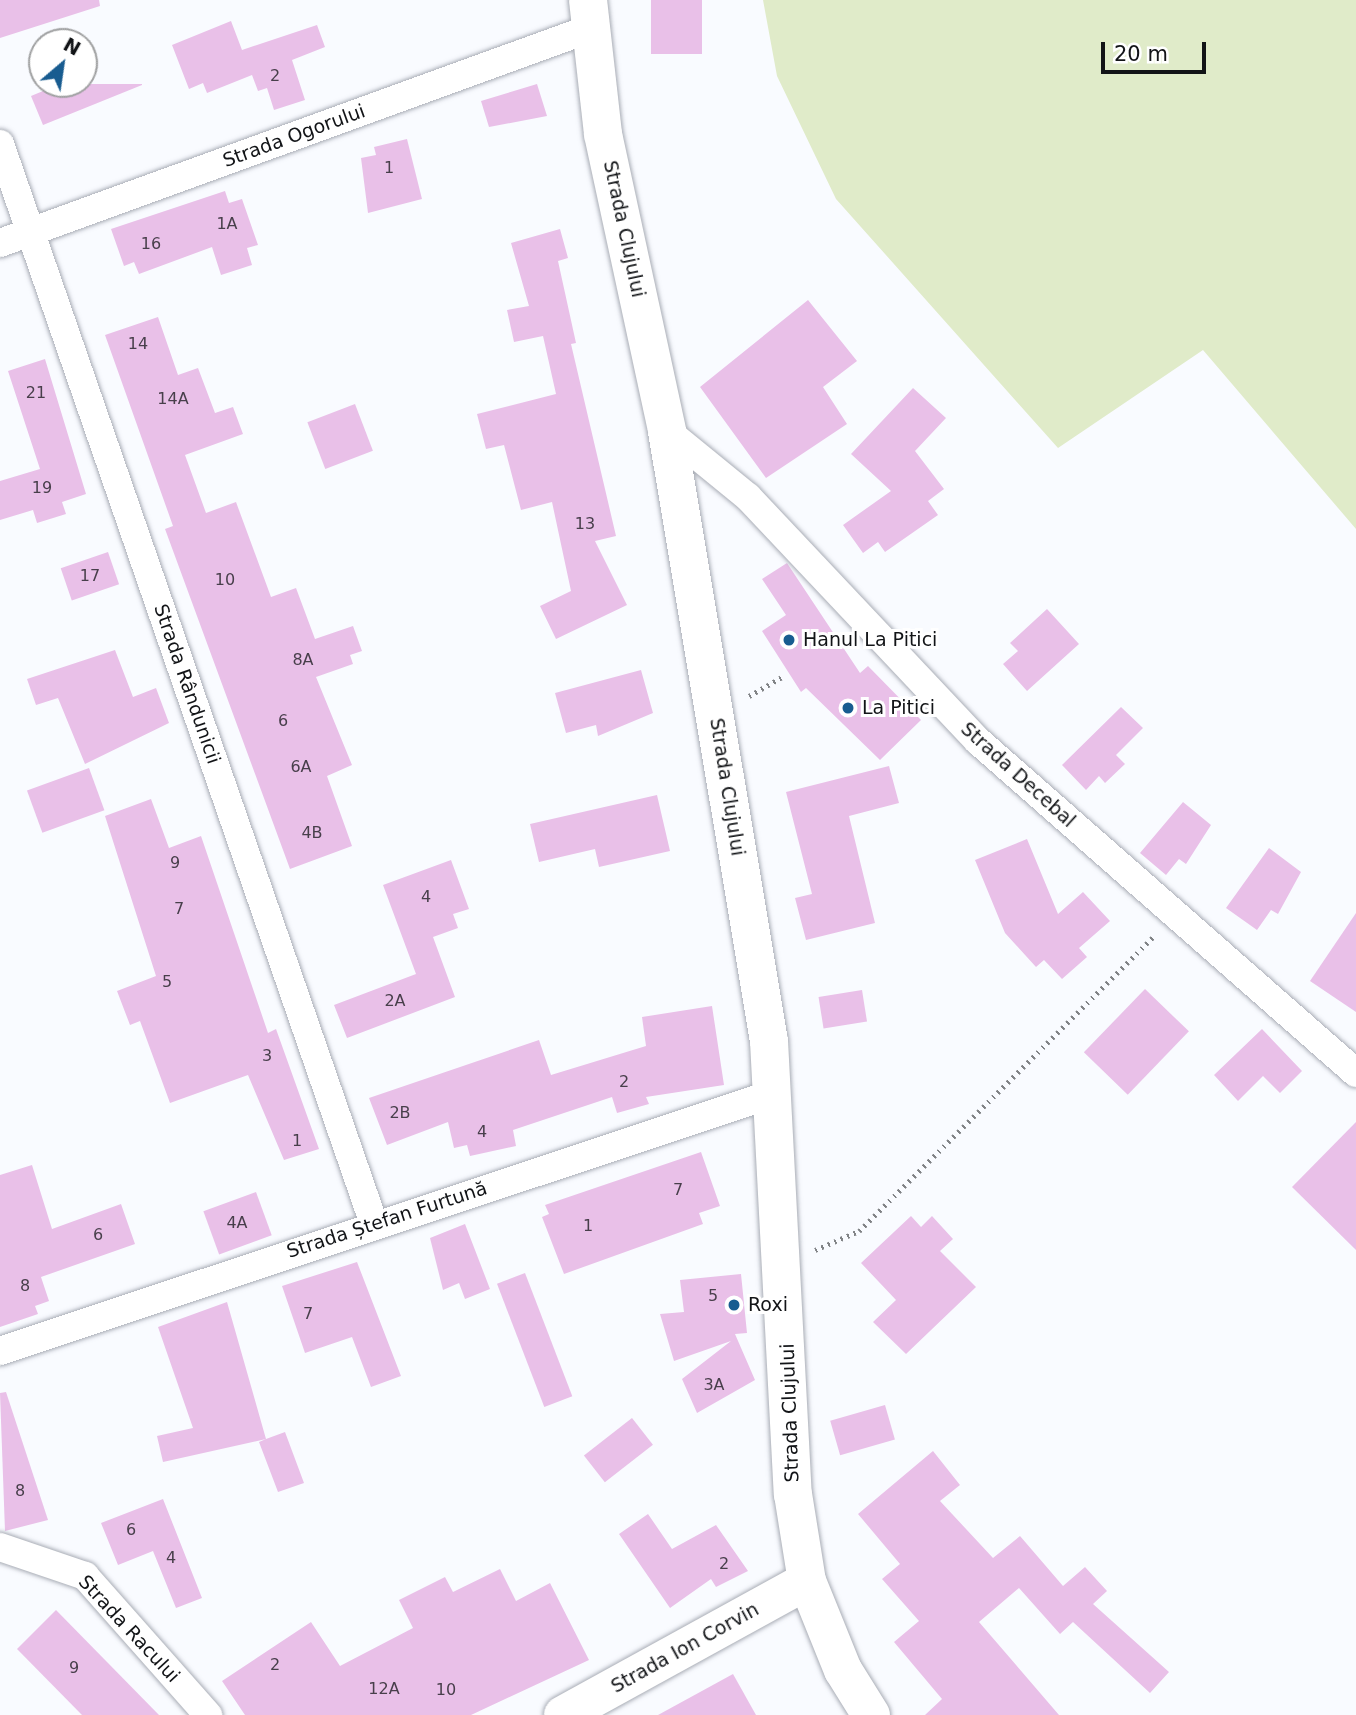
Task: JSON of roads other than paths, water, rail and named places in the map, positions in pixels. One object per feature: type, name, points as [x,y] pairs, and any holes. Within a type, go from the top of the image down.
[{"type":"main road","name":"Strada Clujului","points":[[589,14],[603,134],[667,432],[775,1093],[785,1263],[793,1494],[807,1581],[842,1670],[871,1715]]},
{"type":"main road","name":"Strada Ion Corvin","points":[[563,1715],[807,1581]]},
{"type":"street","name":"Strada Ogorului","points":[[0,243],[589,14]]},
{"type":"street","name":"Strada Rândunicii","points":[[0,145],[374,1224]]},
{"type":"street","name":"Strada Decebal","points":[[667,432],[748,497],[978,741],[1174,916],[1356,1073]]},
{"type":"street","name":"Strada Ștefan Furtună","points":[[0,1351],[374,1224],[775,1093]]},
{"type":"street","name":"Strada Racului","points":[[0,1547],[85,1576],[208,1715]]},
{"type":"place","name":"Hanul La Pitici","points":[[789,640]]},
{"type":"place","name":"La Pitici","points":[[848,708]]},
{"type":"place","name":"Roxi","points":[[734,1305]]}]
